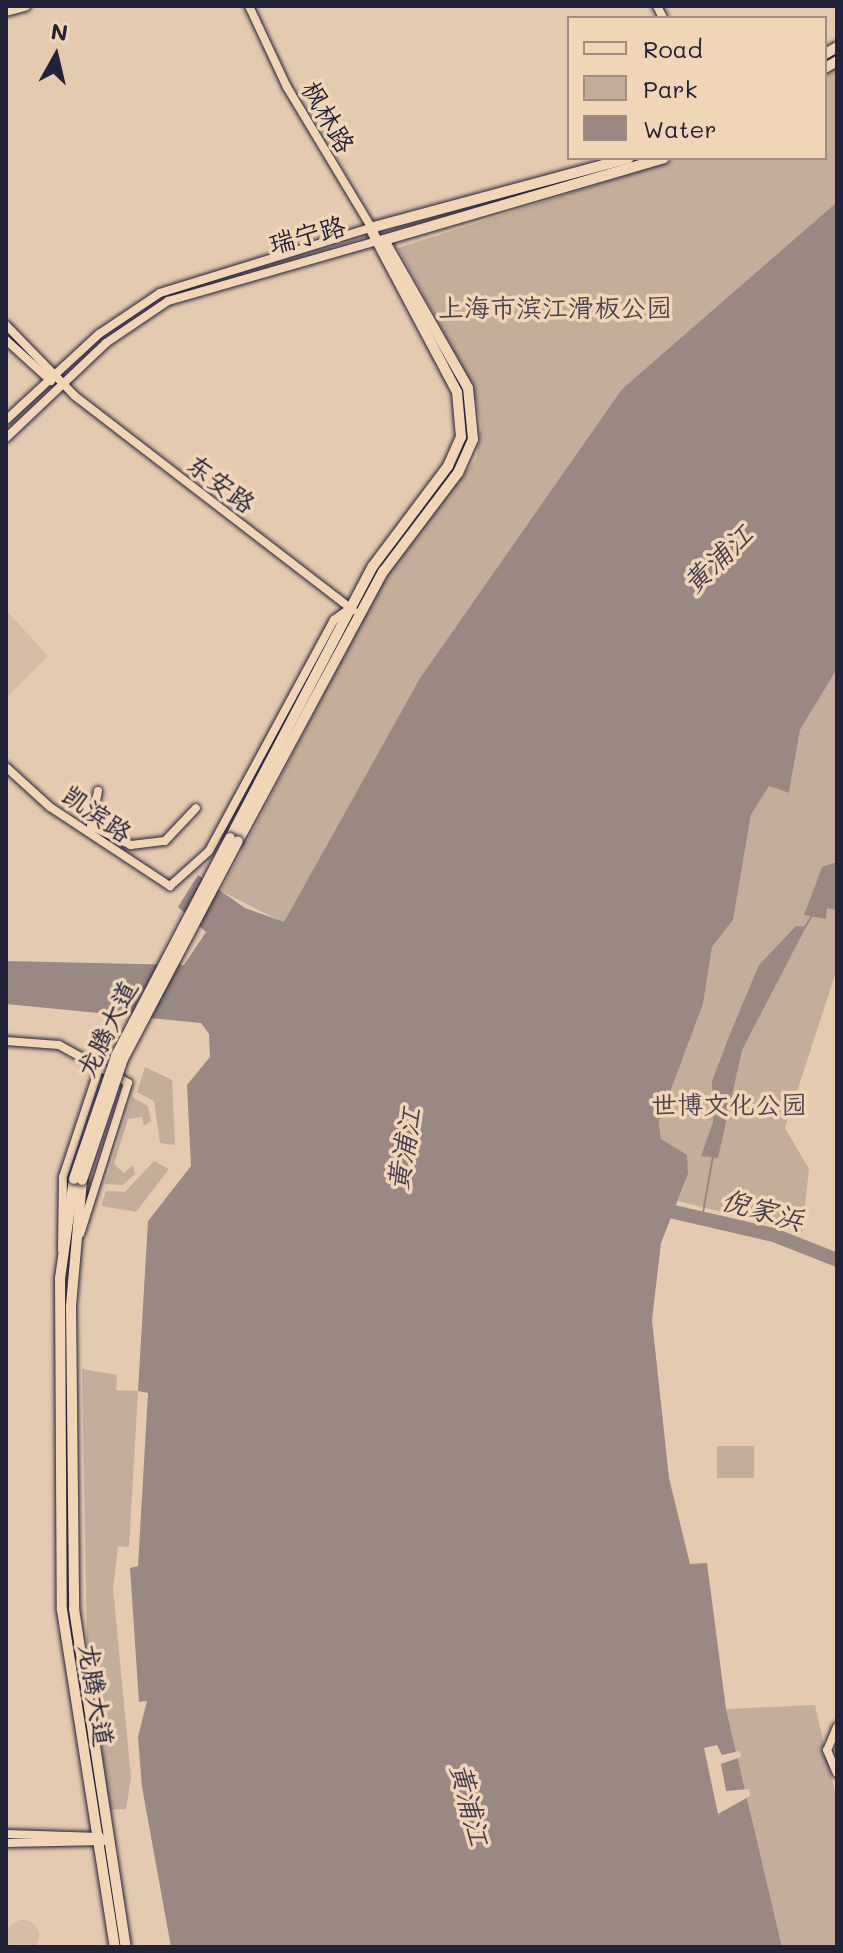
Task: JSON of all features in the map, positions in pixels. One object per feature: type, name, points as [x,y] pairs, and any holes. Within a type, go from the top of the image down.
[{"type":"main road","points":[[6,11],[25,6]]},
{"type":"main road","name":"瑞宁路","points":[[370,228],[622,160]]},
{"type":"main road","name":"瑞宁路","points":[[384,240],[657,160]]},
{"type":"main road","points":[[370,228],[370,241]]},
{"type":"main road","name":"龙腾大道","points":[[115,1947],[62,1610],[68,1251],[78,1180],[116,1056],[290,733],[400,545],[465,462],[474,428],[462,375],[384,240]]},
{"type":"main road","name":"龙腾大道","points":[[290,733],[350,608],[396,529],[454,457],[463,427],[452,381],[370,241]]},
{"type":"main road","name":"龙腾大道","points":[[68,1251],[74,1609],[126,1947]]},
{"type":"street","name":"枫林路","points":[[249,6],[370,228],[384,240]]},
{"type":"street","name":"瑞宁路","points":[[6,420],[49,377],[121,317],[183,282],[370,228]]},
{"type":"street","name":"瑞宁路","points":[[6,438],[60,383],[168,301],[370,241],[384,240]]},
{"type":"street","name":"东安路","points":[[6,325],[49,377]]},
{"type":"street","name":"东安路","points":[[6,340],[49,377],[360,614]]},
{"type":"street","name":"凯滨路","points":[[6,767],[68,820],[170,886],[209,851],[334,620],[350,608]]},
{"type":"street","points":[[98,791],[91,826],[131,845],[165,841],[196,808]]},
{"type":"street","points":[[6,1041],[59,1045],[128,1083],[68,1251]]},
{"type":"street","points":[[68,1251],[63,1177],[100,1066]]},
{"type":"street","points":[[837,1727],[827,1750],[837,1773]]},
{"type":"street","points":[[6,1834],[97,1840]]},
{"type":"street","points":[[6,1843],[108,1839]]},
{"type":"shaded area","points":[[6,610],[48,656],[6,698]]},
{"type":"shaded area","points":[[23,1920],[34,1925],[39,1936],[34,1947],[23,1952],[12,1947],[7,1936],[12,1925]]},
{"type":"green space","name":"上海市滨江滑板公园","points":[[837,66],[837,202],[622,389],[420,678],[284,923],[221,891],[391,566],[476,459],[481,426],[473,386],[398,248],[674,160],[827,160],[827,73]]},
{"type":"green space","name":"世博文化公园","points":[[837,669],[837,969],[785,1128],[809,1169],[802,1232],[678,1201],[688,1174],[661,1139],[659,1122],[703,1004],[712,947],[733,920],[751,815],[769,786],[789,793],[800,730]]},
{"type":"green space","points":[[145,1067],[172,1080],[175,1145],[160,1143],[154,1101],[137,1092]]},
{"type":"green space","points":[[132,1097],[148,1106],[151,1121],[144,1126],[142,1117],[128,1119],[114,1164],[124,1173],[133,1165],[135,1174],[123,1185],[105,1184]]},
{"type":"green space","points":[[154,1161],[169,1169],[136,1212],[101,1206],[106,1191],[125,1192]]},
{"type":"green space","points":[[82,1369],[117,1375],[116,1390],[138,1391],[129,1547],[118,1546],[113,1588],[131,1778],[126,1809],[110,1810],[87,1645]]},
{"type":"green space","points":[[717,1446],[754,1446],[754,1478],[717,1478]]},
{"type":"green space","points":[[815,1705],[837,1800],[837,1947],[782,1947],[726,1709]]},
{"type":"water","name":"黄浦江","points":[[837,202],[837,669],[800,730],[789,793],[769,786],[751,815],[733,920],[712,947],[703,1004],[659,1122],[661,1139],[687,1155],[688,1174],[661,1243],[652,1320],[669,1478],[690,1564],[707,1563],[726,1709],[782,1947],[171,1947],[142,1787],[138,1737],[147,1701],[139,1702],[130,1568],[138,1566],[148,1393],[138,1391],[148,1221],[191,1166],[187,1085],[210,1057],[209,1034],[201,1023],[6,1004],[6,961],[184,965],[206,932],[178,907],[198,875],[245,908],[284,922],[420,678],[622,389]]},
{"type":"water","points":[[837,862],[837,910],[827,908],[826,919],[804,915],[822,867]]},
{"type":"water","points":[[796,926],[806,927],[742,1050],[718,1158],[701,1156],[713,1122],[712,1081],[732,1029],[759,965]]},
{"type":"pier","points":[[717,1745],[722,1755],[740,1751],[741,1757],[721,1764],[726,1791],[749,1789],[750,1796],[718,1814],[704,1748]]},
{"type":"waterway","points":[[805,927],[812,916]]},
{"type":"waterway","points":[[702,1218],[713,1156]]},
{"type":"waterway","name":"倪家浜","points":[[674,1212],[774,1235],[837,1260]]}]
